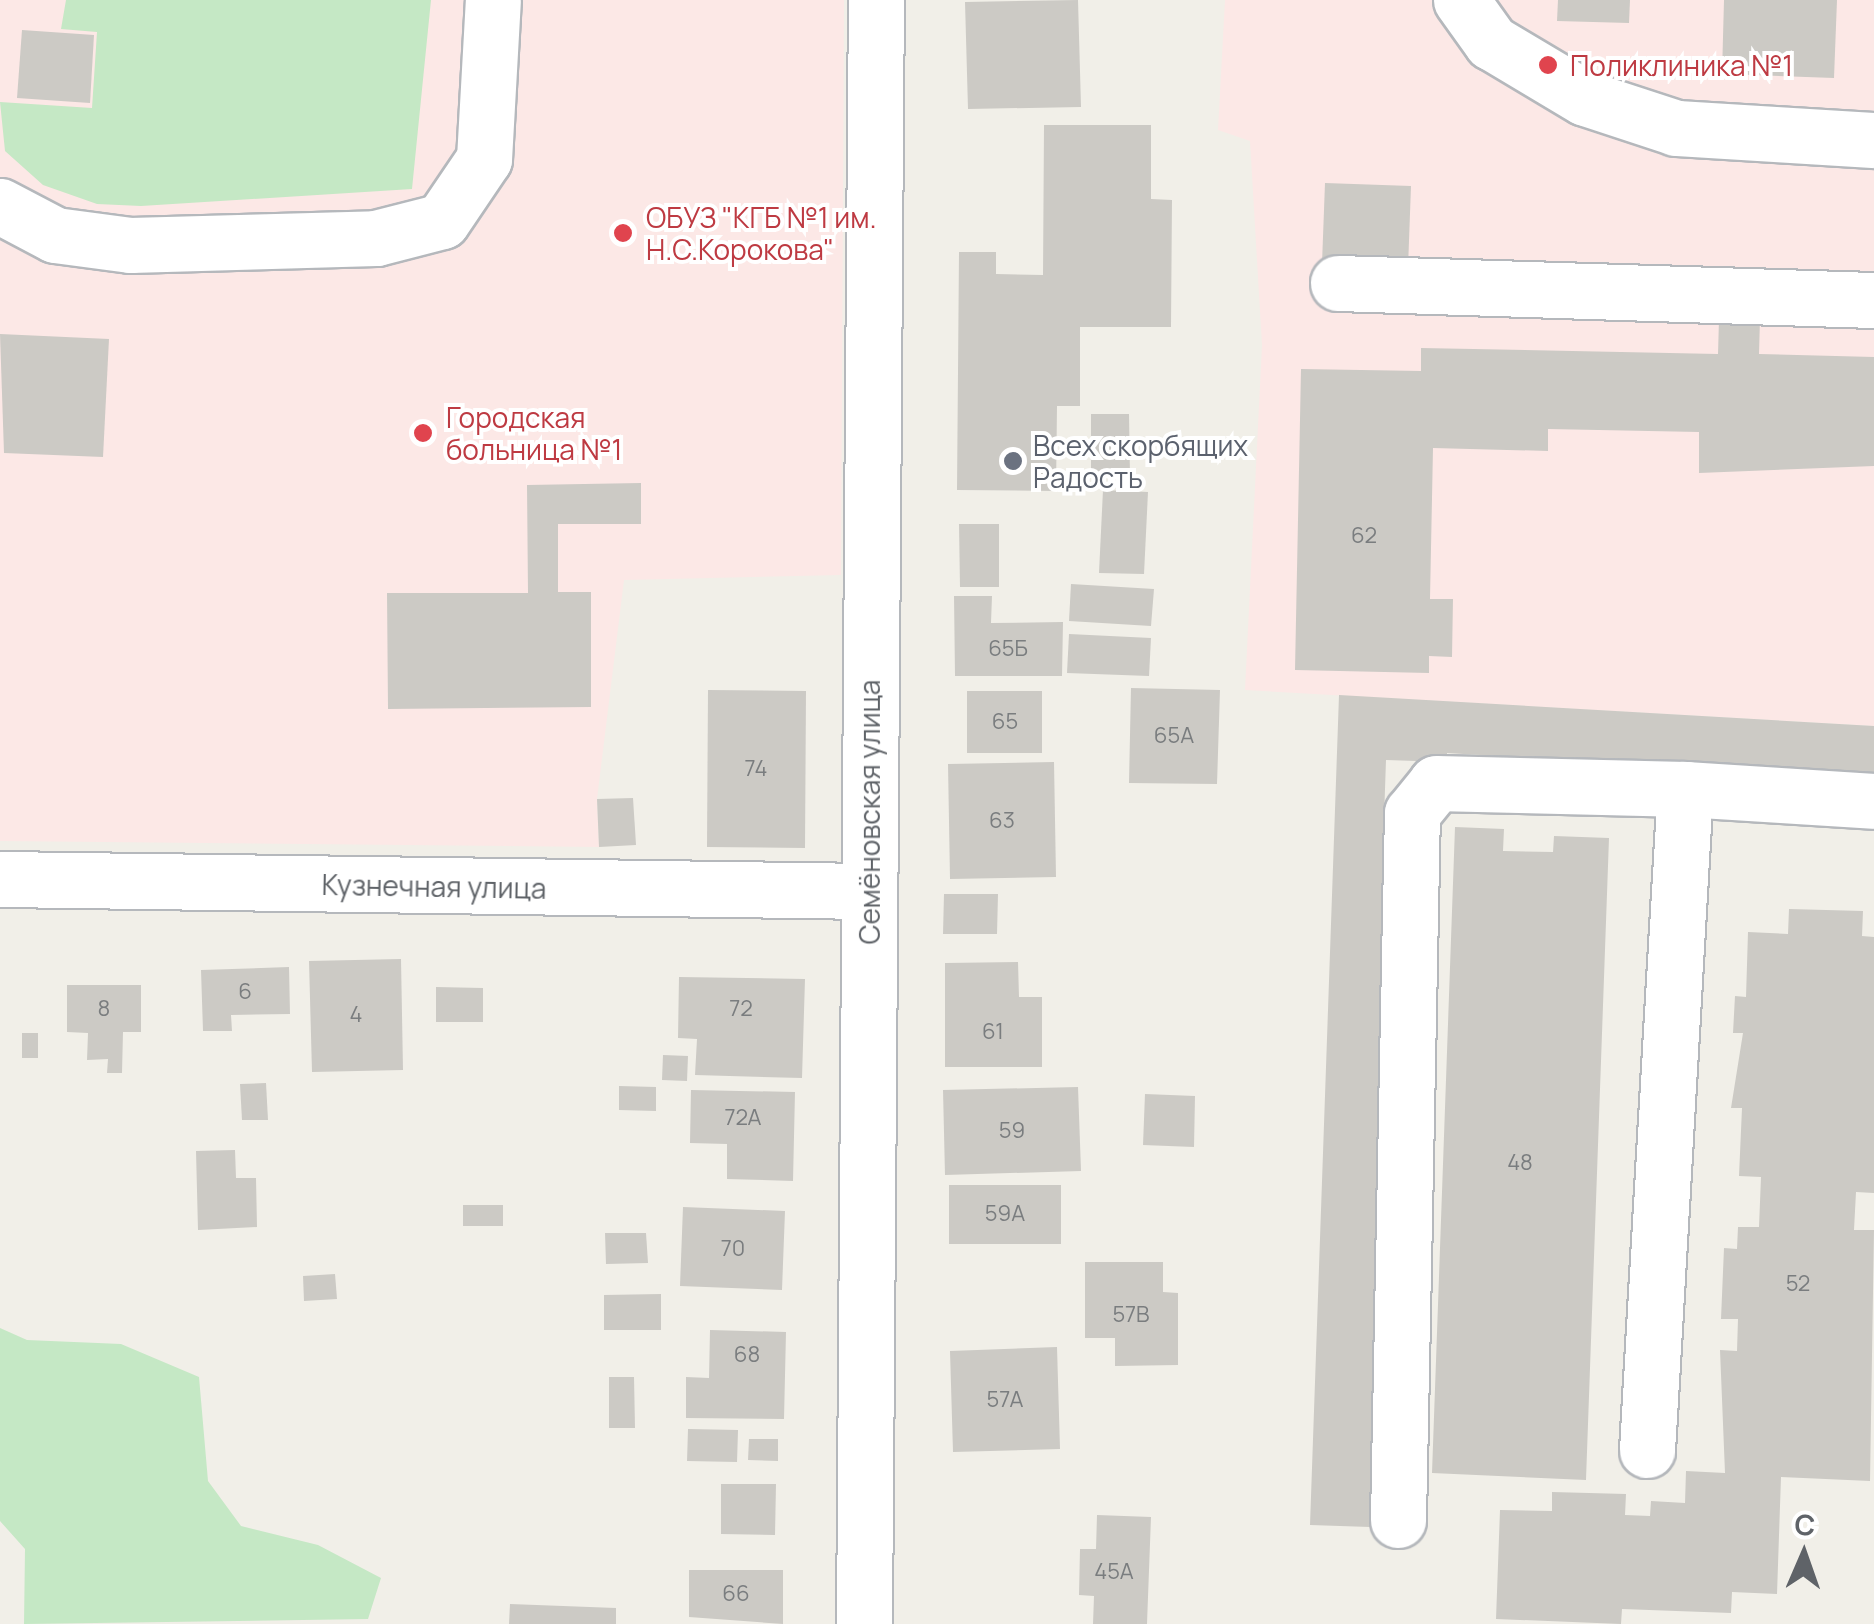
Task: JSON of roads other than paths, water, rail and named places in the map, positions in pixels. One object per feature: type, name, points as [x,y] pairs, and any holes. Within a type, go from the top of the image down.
[{"type":"street","points":[[0,206],[55,235],[130,246],[376,238],[442,222],[484,160],[493,0]]},
{"type":"street","name":"Семёновская улица","points":[[864,1624],[876,0]]},
{"type":"street","points":[[1461,0],[1492,42],[1585,98],[1676,128],[1874,140]]},
{"type":"street","points":[[1338,283],[1874,300]]},
{"type":"street","points":[[1398,1520],[1412,812],[1436,783],[1685,789],[1874,801]]},
{"type":"street","points":[[1647,1450],[1685,789]]},
{"type":"street","name":"Кузнечная улица","points":[[0,879],[869,891]]},
{"type":"place","name":"Поликлиника №1","points":[[1548,65]]},
{"type":"place","name":"ОБУЗ \"КГБ №1 им. Н.С.Корокова\"","points":[[623,233]]},
{"type":"place","name":"Городская больница №1","points":[[423,433]]},
{"type":"place","name":"Всех скорбящих Радость","points":[[1013,461]]}]
